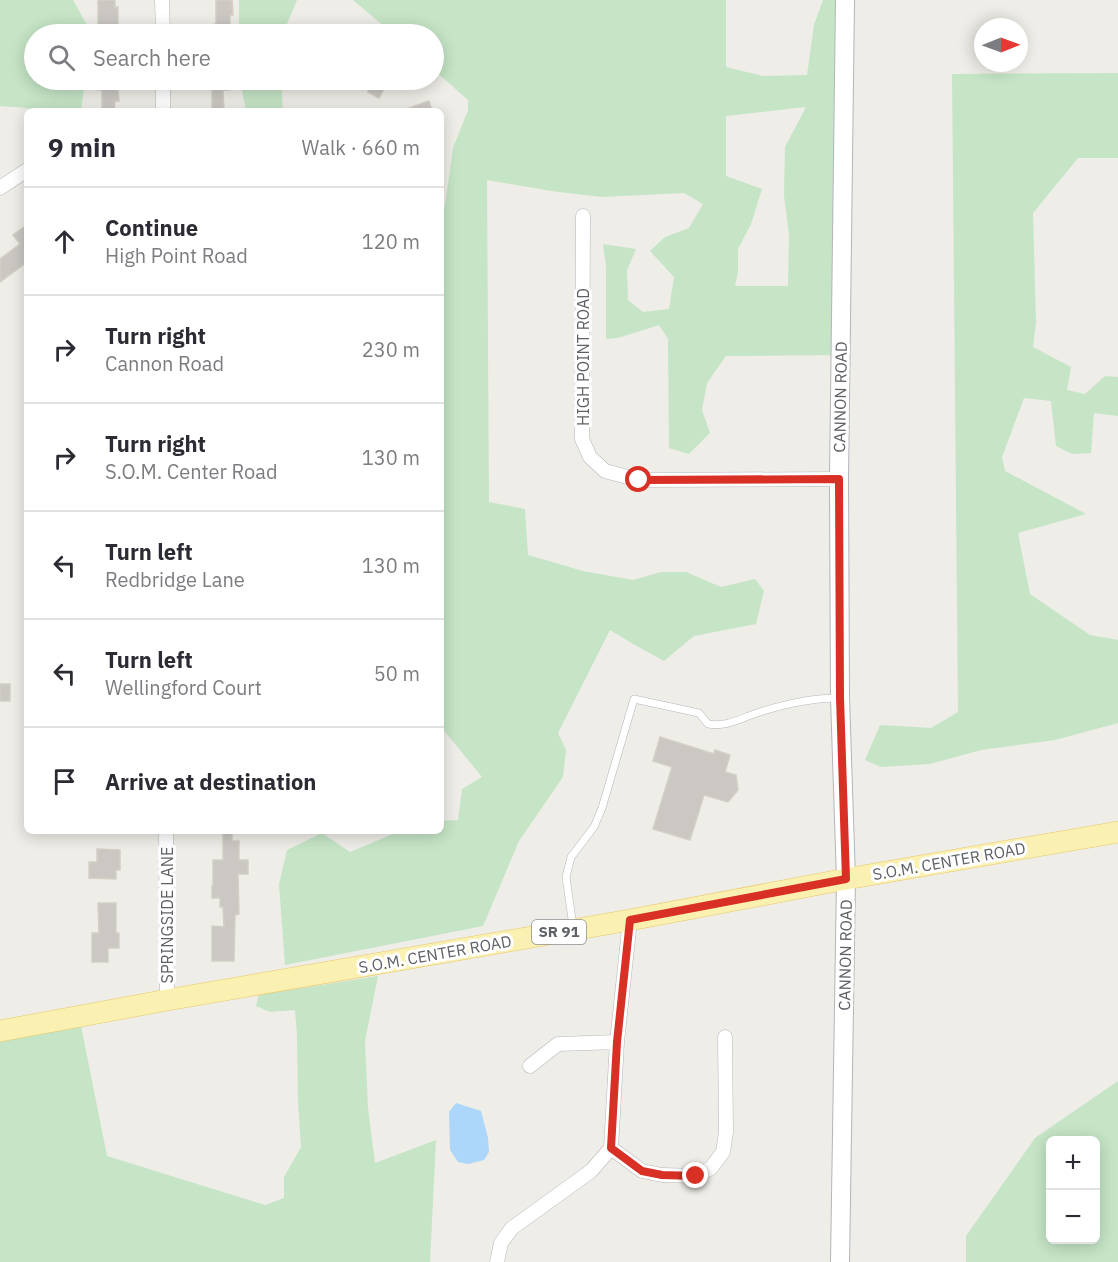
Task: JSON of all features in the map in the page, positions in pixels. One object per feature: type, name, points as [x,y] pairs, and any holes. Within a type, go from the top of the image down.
[{"type":"main road","name":"CANNON ROAD","points":[[840,1262],[846,879],[840,698],[839,479],[845,0]]},
{"type":"main road","name":"S.O.M. CENTER ROAD","points":[[0,1031],[1118,832]]},
{"type":"street","points":[[162,0],[163,24]]},
{"type":"street","points":[[163,90],[163,108]]},
{"type":"street","points":[[0,188],[24,172]]},
{"type":"street","name":"HIGH POINT ROAD","points":[[583,216],[582,439],[590,457],[605,471],[639,480],[839,479]]},
{"type":"street","name":"SPRINGSIDE LANE","points":[[166,834],[167,1000]]},
{"type":"street","points":[[497,1262],[501,1243],[512,1228],[591,1171],[611,1148],[617,1042],[630,920]]},
{"type":"street","points":[[611,1148],[642,1171],[662,1175],[696,1176],[711,1167],[723,1152],[726,1132],[724,1036]]},
{"type":"street","points":[[530,1065],[558,1044],[617,1042]]},
{"type":"lane","points":[[573,930],[566,877],[571,857],[594,827],[634,699],[699,713],[708,724],[720,726],[787,704],[820,698],[840,698]]},
{"type":"green space","points":[[0,0],[73,0],[86,24],[24,24],[24,90],[84,90],[81,108],[0,106]]},
{"type":"green space","points":[[239,0],[297,0],[287,24],[239,24]]},
{"type":"green space","points":[[353,0],[726,0],[726,67],[763,76],[807,75],[814,25],[823,0],[836,0],[841,355],[726,356],[707,383],[702,410],[710,433],[689,454],[669,448],[668,339],[659,325],[618,338],[606,339],[606,266],[603,244],[636,249],[627,270],[628,300],[643,312],[669,309],[674,277],[650,251],[665,237],[689,228],[703,204],[684,193],[602,197],[487,180],[489,502],[525,509],[528,555],[583,571],[633,580],[661,572],[686,572],[721,587],[755,579],[764,591],[756,624],[694,636],[664,661],[610,630],[558,733],[566,750],[563,777],[519,841],[483,926],[285,965],[279,884],[287,850],[320,834],[323,834],[350,852],[393,834],[444,834],[444,821],[458,820],[462,789],[482,777],[444,731],[444,207],[453,148],[468,110],[468,100],[444,79],[444,24],[381,24]],"holes":[[[806,107],[785,147],[784,196],[789,234],[788,286],[735,286],[738,272],[738,249],[751,224],[762,189],[726,176],[726,116]]]},
{"type":"green space","points":[[1118,73],[1118,158],[1078,158],[1033,213],[1036,322],[1033,347],[1071,367],[1067,390],[1085,394],[1105,376],[1118,377],[1118,416],[1094,413],[1091,453],[1072,454],[1056,446],[1051,401],[1024,398],[1002,457],[1005,471],[1086,514],[1018,533],[1030,594],[1090,635],[1118,640],[1118,723],[1055,740],[981,750],[930,764],[881,767],[865,760],[880,725],[931,728],[958,712],[952,74]]},
{"type":"green space","points":[[242,90],[282,90],[283,108],[245,108]]},
{"type":"green space","points":[[378,976],[365,1041],[368,1108],[375,1163],[436,1140],[430,1262],[0,1262],[0,1031],[79,1016],[107,1156],[265,1205],[284,1198],[284,1177],[301,1147],[295,1010],[270,1012],[256,1006],[259,995]]},
{"type":"green space","points":[[1118,1081],[1118,1262],[966,1262],[966,1236],[1035,1138]]},
{"type":"water","points":[[456,1103],[481,1111],[489,1152],[484,1160],[468,1164],[458,1162],[450,1150],[449,1112]]},
{"type":"building","points":[[98,0],[115,0],[115,7],[118,7],[118,24],[98,24]]},
{"type":"building","points":[[216,0],[232,0],[233,15],[230,15],[230,24],[216,24]]},
{"type":"building","points":[[102,90],[118,90],[119,101],[115,101],[114,108],[102,108]]},
{"type":"building","points":[[212,90],[223,90],[224,108],[212,108]]},
{"type":"building","points":[[368,90],[383,90],[379,98],[368,92]]},
{"type":"building","points":[[429,101],[431,108],[410,108]]},
{"type":"building","points":[[24,227],[24,264],[0,282],[0,259],[20,244],[13,235]]},
{"type":"building","points":[[0,684],[10,684],[10,701],[0,701]]},
{"type":"building","points":[[660,737],[714,754],[715,750],[730,755],[725,772],[736,775],[738,790],[728,802],[704,795],[690,840],[653,829],[672,767],[653,761]]},
{"type":"building","points":[[223,834],[232,834],[232,841],[239,841],[239,860],[248,860],[248,874],[238,874],[239,914],[235,915],[234,961],[212,961],[212,926],[224,927],[220,898],[212,898],[213,860],[223,860]]},
{"type":"building","points":[[97,849],[120,850],[120,870],[116,870],[116,879],[89,878],[89,862],[97,862]]},
{"type":"building","points":[[98,903],[116,903],[116,933],[119,933],[119,948],[108,948],[108,962],[92,962],[92,933],[99,933]]},
{"type":"route","points":[[639,480],[839,479],[840,698],[846,879],[630,920],[617,1042],[611,1148],[642,1171],[662,1175],[696,1176]]}]
